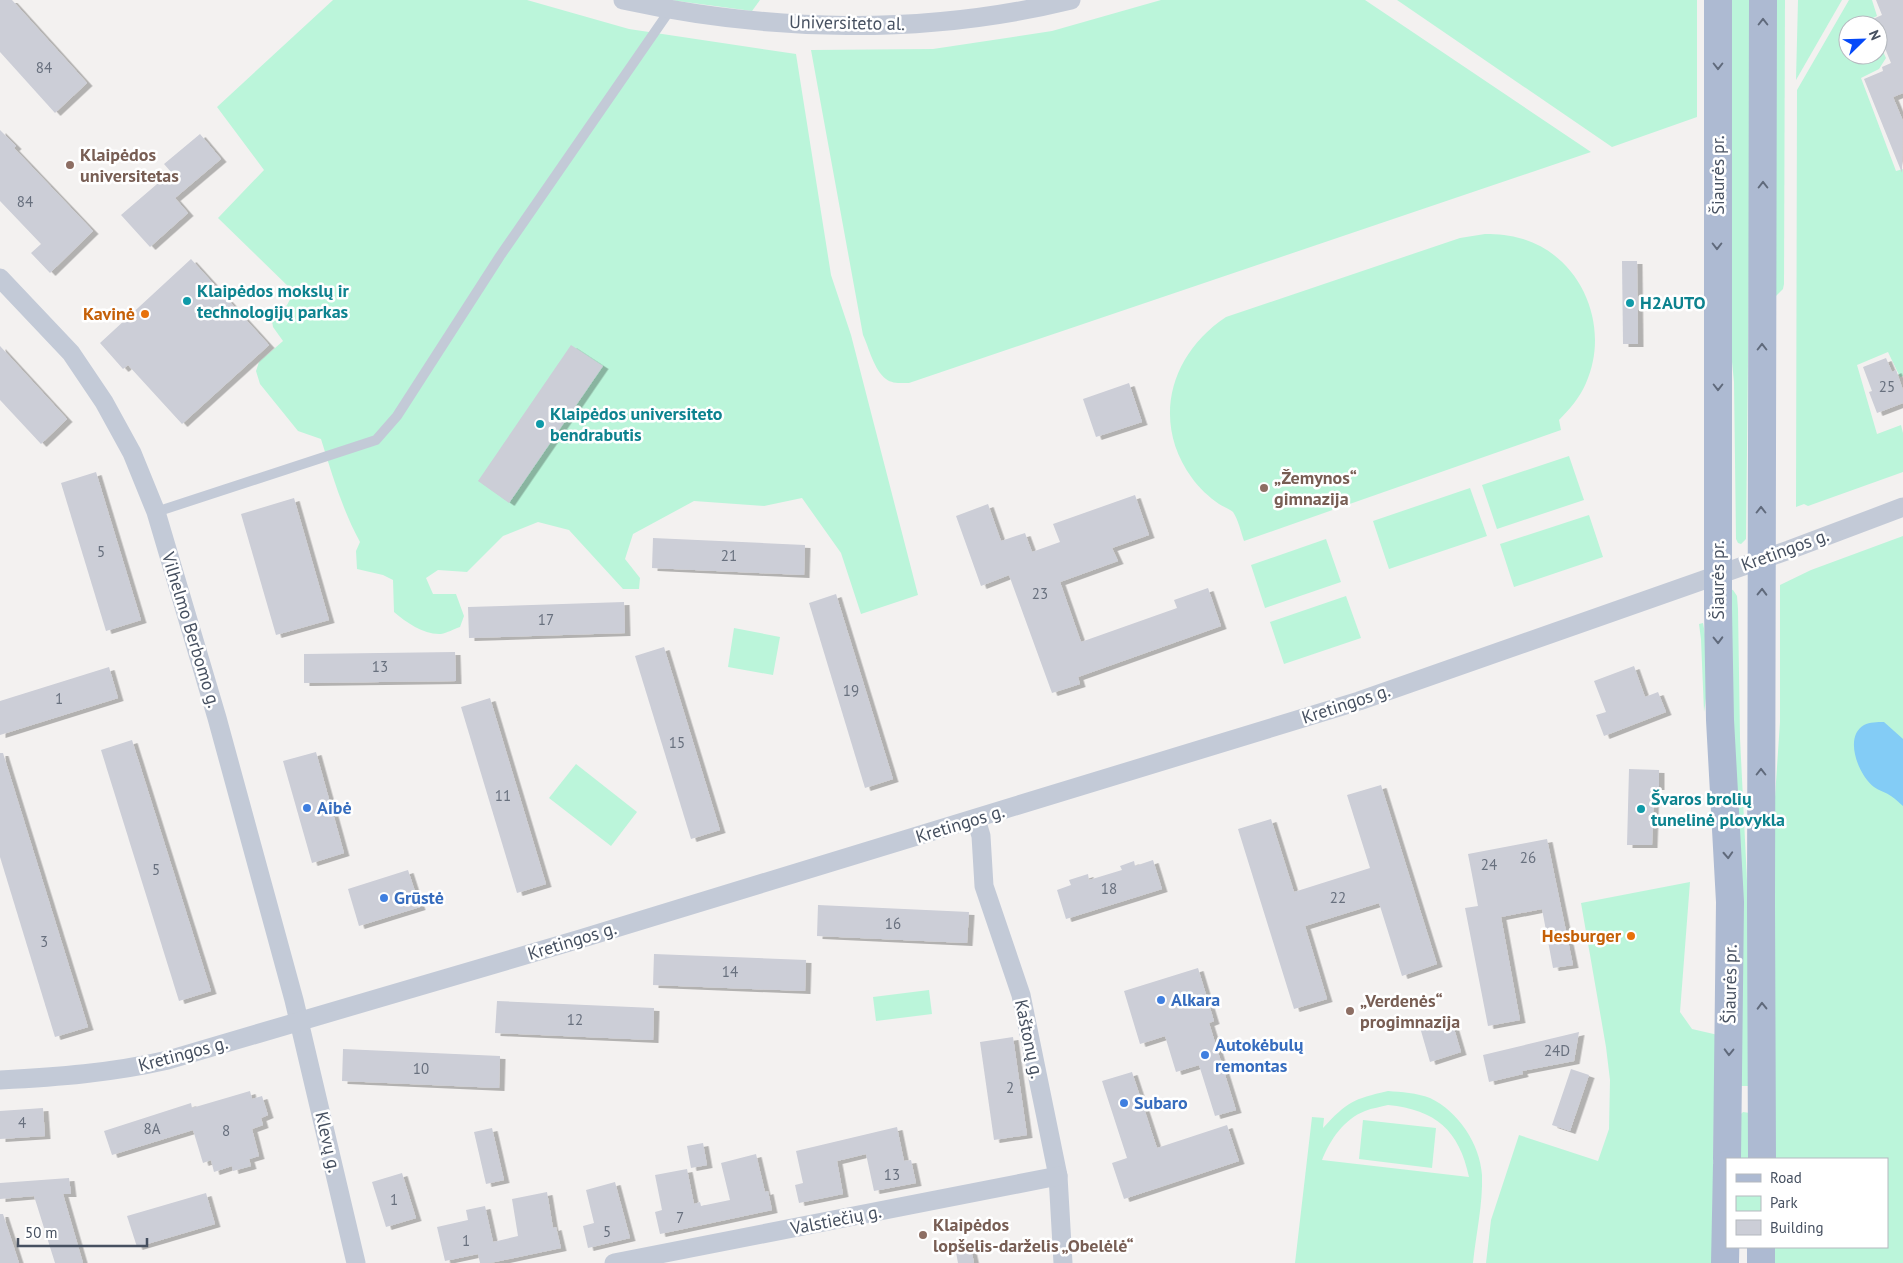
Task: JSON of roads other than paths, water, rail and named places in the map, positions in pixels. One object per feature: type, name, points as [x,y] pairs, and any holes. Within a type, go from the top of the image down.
[{"type":"main road","name":"Šiaurės pr.","points":[[1718,0],[1718,574],[1720,720],[1730,902],[1727,1158]]},
{"type":"main road","name":"Šiaurės pr.","points":[[1762,1158],[1763,0]]},
{"type":"main road","points":[[1728,1106],[1739,1101],[1754,1102],[1763,1112]]},
{"type":"main road","points":[[1725,1263],[1726,1214]]},
{"type":"main road","points":[[1761,1263],[1762,1248]]},
{"type":"street","name":"Universiteto al.","points":[[623,0],[670,10],[747,20],[859,26],[936,23],[972,19],[1012,13],[1071,0]]},
{"type":"street","name":"Vilhelmo Berbomo g.","points":[[0,278],[71,354],[104,402],[132,453],[156,512],[217,718],[300,1021]]},
{"type":"street","name":"Kretingos g.","points":[[0,1080],[93,1074],[168,1060],[976,819],[1359,701],[1763,559],[1903,507]]},
{"type":"street","name":"Kaštonų g.","points":[[976,819],[981,836],[984,886],[1021,995],[1058,1176],[1063,1263]]},
{"type":"street","name":"Klevų g.","points":[[300,1021],[356,1263]]},
{"type":"street","name":"Valstiečių g.","points":[[614,1263],[1058,1176]]},
{"type":"lane","points":[[156,512],[376,440],[397,416],[500,256],[670,10]]},
{"type":"water","points":[[1884,722],[1903,739],[1903,806],[1893,797],[1868,782],[1856,756],[1854,747],[1858,731],[1866,724]]},
{"type":"place","name":"Klaipėdos universitetas","points":[[70,165]]},
{"type":"place","name":"Klaipėdos mokslų ir technologijų parkas","points":[[187,301]]},
{"type":"place","name":"H2AUTO","points":[[1630,303]]},
{"type":"place","name":"Kavinė","points":[[145,314]]},
{"type":"place","name":"Klaipėdos universiteto bendrabutis","points":[[540,424]]},
{"type":"place","name":"„Žemynos“ gimnazija","points":[[1264,488]]},
{"type":"place","name":"Aibė","points":[[307,808]]},
{"type":"place","name":"Švaros brolių tunelinė plovykla","points":[[1641,809]]},
{"type":"place","name":"Grūstė","points":[[384,898]]},
{"type":"place","name":"Hesburger","points":[[1631,936]]},
{"type":"place","name":"Alkara","points":[[1161,1000]]},
{"type":"place","name":"„Verdenės“ progimnazija","points":[[1350,1011]]},
{"type":"place","name":"Autokėbulų remontas","points":[[1205,1055]]},
{"type":"place","name":"Subaro","points":[[1124,1103]]},
{"type":"place","name":"Klaipėdos lopšelis-darželis „Obelėlė“","points":[[923,1235]]}]
